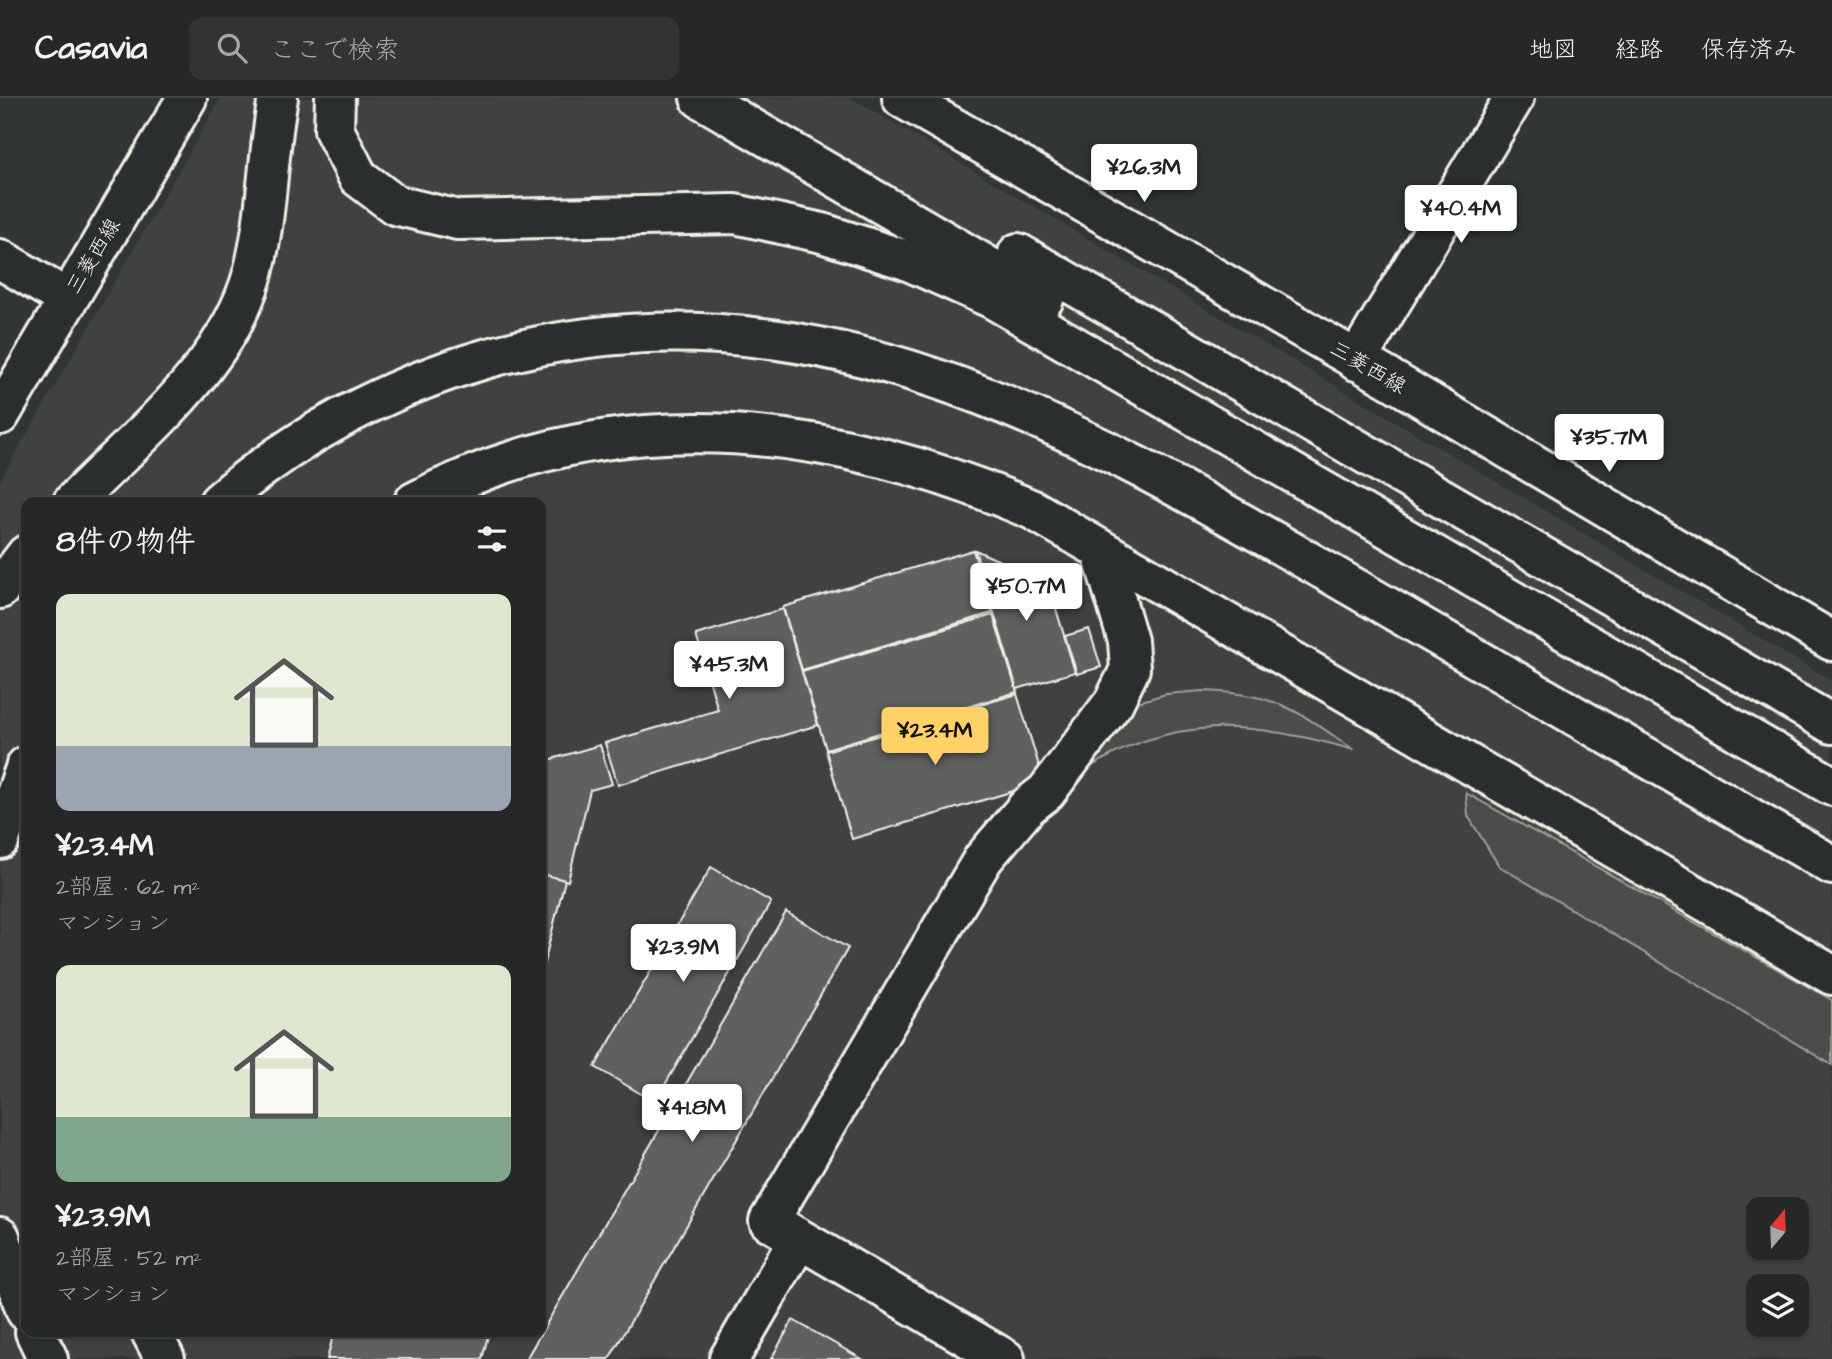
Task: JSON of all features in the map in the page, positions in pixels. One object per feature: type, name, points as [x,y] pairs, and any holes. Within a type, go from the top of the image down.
[{"type":"street","name":"三菱西線","points":[[0,415],[187,98]]},
{"type":"street","points":[[78,497],[188,385],[217,349],[238,312],[257,252],[278,98]]},
{"type":"street","points":[[335,98],[334,130],[358,177],[395,205],[458,220],[735,214],[822,233],[906,260],[993,299],[1832,786]]},
{"type":"street","points":[[700,98],[1832,759]]},
{"type":"street","points":[[750,98],[1832,724]]},
{"type":"street","name":"三菱西線","points":[[902,98],[1832,641]]},
{"type":"street","points":[[1356,361],[1514,98]]},
{"type":"street","points":[[0,259],[67,299]]},
{"type":"street","points":[[226,497],[290,448],[362,407],[438,374],[518,350],[601,336],[684,332],[767,337],[849,352],[929,376],[1012,408],[1187,491],[1832,865]]},
{"type":"street","points":[[426,497],[496,467],[570,446],[646,433],[736,433],[837,447],[937,473],[1033,510],[1832,975]]},
{"type":"street","points":[[1005,1359],[769,1221],[982,859],[1028,806],[1046,792],[1114,702],[1130,669],[1128,642],[1101,550]]},
{"type":"street","points":[[0,589],[21,562]]},
{"type":"street","points":[[0,839],[21,780]]},
{"type":"street","points":[[0,1237],[21,1297]]},
{"type":"street","points":[[729,1359],[799,1239]]},
{"type":"street","points":[[37,1337],[48,1359]]},
{"type":"street","points":[[154,1337],[165,1359]]},
{"type":"shaded area","points":[[221,98],[851,98],[1832,681],[1832,1359],[0,1359],[0,481]]},
{"type":"shaded area","points":[[1202,691],[1248,695],[1284,706],[1354,750],[1283,733],[1215,728],[1182,731],[1149,739],[1116,753],[1083,772],[1077,768],[1138,702],[1166,694]]},
{"type":"shaded area","points":[[1466,793],[1832,1000],[1832,1065],[1499,866],[1468,816]]},
{"type":"building","points":[[973,550],[992,613],[802,670],[783,607]]},
{"type":"building","points":[[975,550],[1048,582],[1075,672],[1017,689]]},
{"type":"building","points":[[783,609],[818,725],[618,785],[605,743],[718,710],[696,635]]},
{"type":"building","points":[[993,615],[1017,692],[826,749],[802,671]]},
{"type":"building","points":[[1089,629],[1101,667],[1077,674],[1065,636]]},
{"type":"building","points":[[1017,694],[1044,782],[852,839],[826,751]]},
{"type":"building","points":[[600,745],[612,784],[590,790],[568,881],[546,875],[546,761]]},
{"type":"building","points":[[711,867],[771,902],[655,1102],[595,1067]]},
{"type":"building","points":[[546,875],[565,880],[546,955]]},
{"type":"building","points":[[786,912],[848,948],[609,1359],[526,1359],[539,1337],[546,1337],[546,1325]]},
{"type":"building","points":[[793,1320],[862,1359],[771,1359]]},
{"type":"building","points":[[333,1337],[488,1337],[482,1359],[327,1359]]}]
